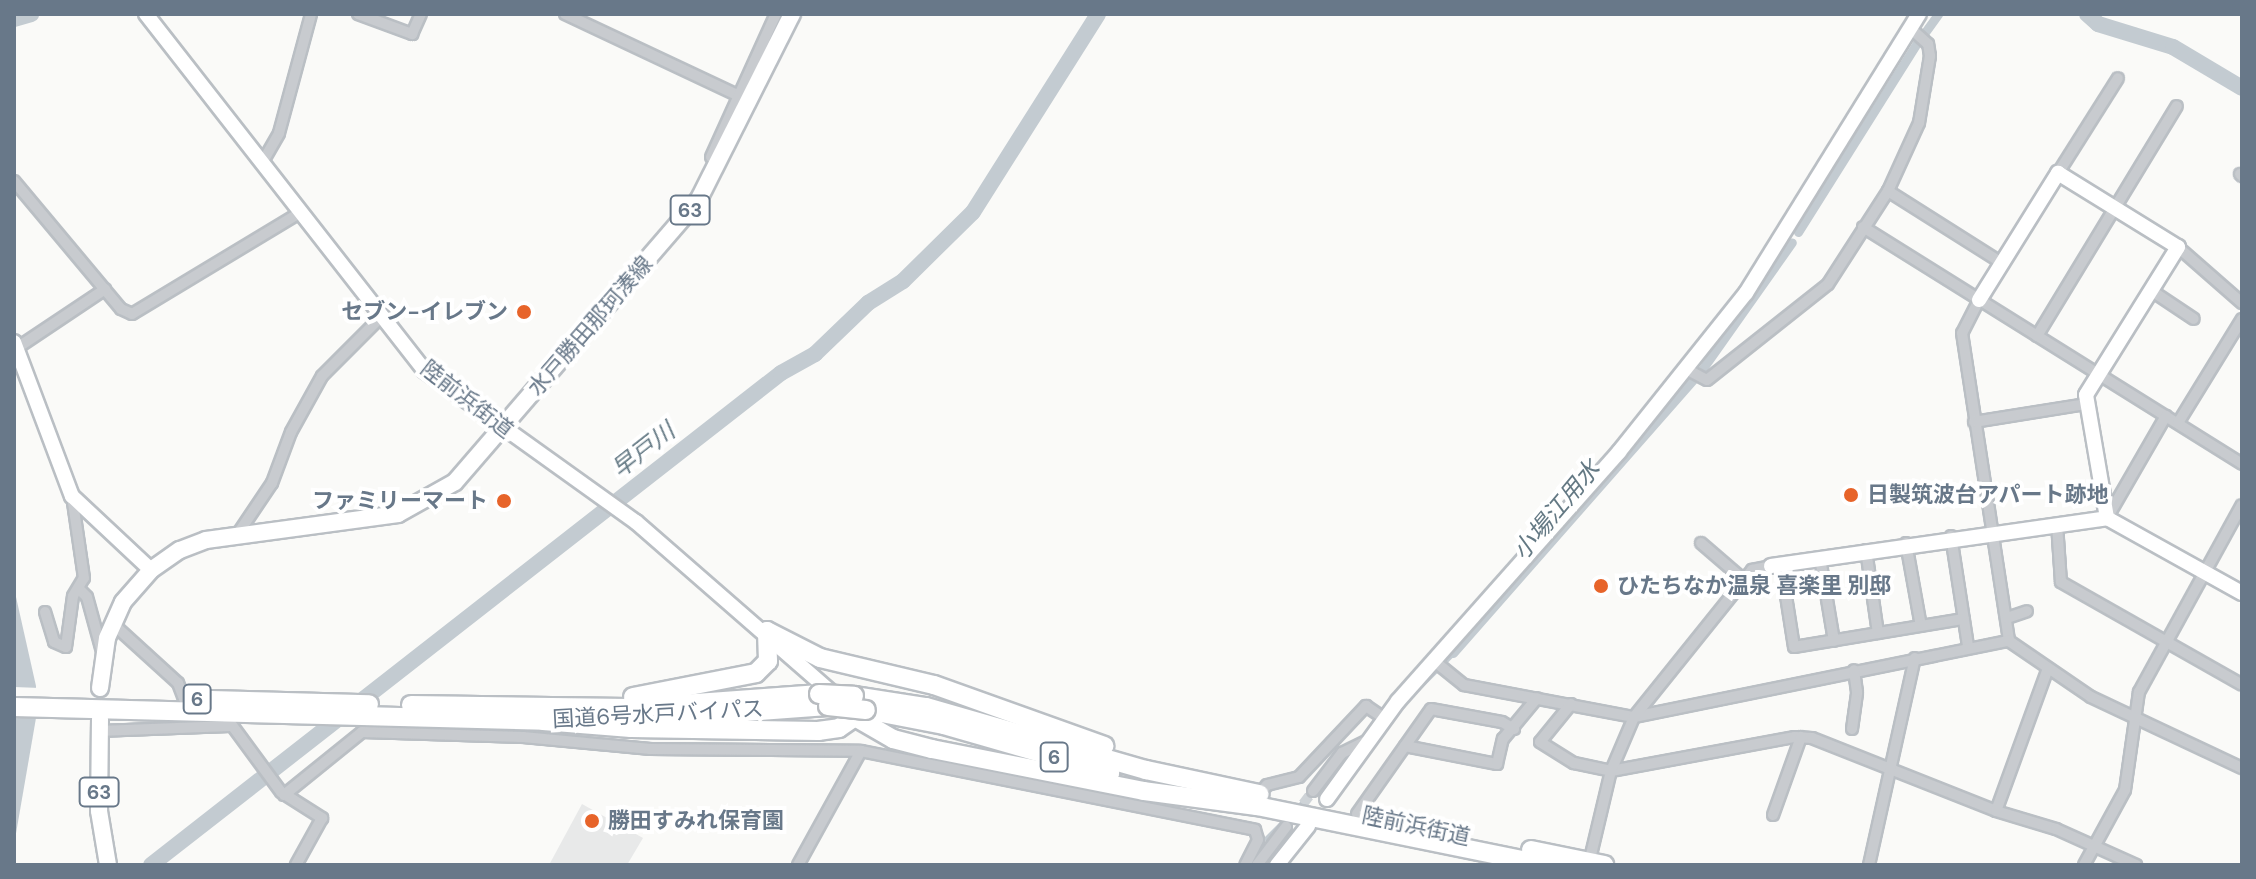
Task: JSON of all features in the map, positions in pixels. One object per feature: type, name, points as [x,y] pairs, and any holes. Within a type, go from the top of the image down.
[{"type":"highway","points":[[549,714],[756,673],[768,661],[767,631],[820,658],[960,694],[1228,788]]},
{"type":"highway","name":"国道6号水戸バイパス","points":[[14,695],[226,719],[387,710],[549,714],[633,721],[824,700],[854,713],[934,722],[1110,773],[1250,799]]},
{"type":"highway","name":"国道6号水戸バイパス","points":[[14,707],[184,699],[316,702],[387,710]]},
{"type":"highway","name":"国道6号水戸バイパス","points":[[854,713],[947,712],[1228,788]]},
{"type":"highway","points":[[549,714],[631,728],[854,713],[891,746],[1144,791],[1250,799]]},
{"type":"highway","name":"陸前浜街道","points":[[1228,788],[1250,799],[1548,865]]},
{"type":"highway","name":"陸前浜街道","points":[[1250,799],[1357,814],[1594,864]]},
{"type":"main road","name":"水戸勝田那珂湊線","points":[[100,688],[103,655],[112,623],[151,570],[189,546],[237,535],[410,510],[455,482],[687,214],[713,176],[744,99],[792,14]]},
{"type":"main road","name":"63","points":[[99,725],[99,811],[108,865]]},
{"type":"street","name":"陸前浜街道","points":[[146,14],[381,317],[434,380],[632,519],[767,631],[854,713]]},
{"type":"street","points":[[262,163],[279,133],[311,14]]},
{"type":"street","points":[[358,14],[412,34],[421,14]]},
{"type":"street","points":[[565,14],[744,99]]},
{"type":"street","points":[[711,157],[744,99],[776,14]]},
{"type":"street","points":[[1327,799],[1433,660],[1688,370],[1746,293],[1919,14]]},
{"type":"street","points":[[1688,370],[1707,380],[1766,330],[1813,301],[1888,191],[1926,100],[1928,44],[1910,28]]},
{"type":"street","points":[[2009,641],[1962,333],[1979,300],[2118,78]]},
{"type":"street","points":[[2037,336],[2118,209],[2177,106]]},
{"type":"street","points":[[2058,173],[2178,247],[2242,303]]},
{"type":"street","points":[[14,181],[126,313],[137,313],[301,212]]},
{"type":"street","points":[[1888,191],[2002,263]]},
{"type":"street","points":[[1863,227],[2242,464]]},
{"type":"street","points":[[2107,518],[2087,404],[2098,374],[2178,247]]},
{"type":"street","points":[[45,612],[54,642],[66,647],[84,578],[72,496],[15,345],[105,289]]},
{"type":"street","points":[[2152,291],[2194,319]]},
{"type":"street","points":[[237,535],[272,483],[291,432],[322,376],[381,317]]},
{"type":"street","points":[[2178,423],[2242,319]]},
{"type":"street","points":[[1974,422],[2087,404]]},
{"type":"street","points":[[2107,518],[2166,416]]},
{"type":"street","points":[[72,496],[151,570]]},
{"type":"street","points":[[2084,865],[2125,790],[2139,692],[2164,639],[2242,505]]},
{"type":"street","points":[[1594,864],[1611,771],[1634,717],[1752,570],[1951,536],[1991,534],[2107,518],[2242,593]]},
{"type":"street","points":[[2057,524],[2061,582],[2242,685]]},
{"type":"street","points":[[1951,536],[1968,646]]},
{"type":"street","points":[[1701,543],[1744,580]]},
{"type":"street","points":[[1906,543],[1921,626]]},
{"type":"street","points":[[1866,550],[1878,633]]},
{"type":"street","points":[[1820,558],[1834,641]]},
{"type":"street","points":[[1776,565],[1794,647],[1964,619]]},
{"type":"street","points":[[79,589],[87,597],[103,655]]},
{"type":"street","points":[[2007,618],[2027,611]]},
{"type":"street","points":[[112,623],[178,683],[184,699]]},
{"type":"street","points":[[1433,660],[1464,685],[1634,717],[1968,646],[2009,641],[2134,719],[2242,768]]},
{"type":"street","points":[[1869,865],[1915,658]]},
{"type":"street","points":[[1996,811],[2048,668]]},
{"type":"street","points":[[1852,729],[1857,692],[1854,670]]},
{"type":"street","points":[[1405,746],[1497,764],[1503,739],[1537,698]]},
{"type":"street","points":[[1571,704],[1540,742],[1574,763],[1611,771],[1801,737],[2093,845],[2136,865]]},
{"type":"street","points":[[1250,799],[1267,785],[1299,777],[1366,706],[1385,719]]},
{"type":"street","points":[[1357,814],[1431,709],[1502,722],[1514,729]]},
{"type":"street","points":[[839,750],[854,713]]},
{"type":"street","points":[[99,725],[226,719],[283,793],[322,818],[296,865]]},
{"type":"street","points":[[283,793],[362,732],[523,737],[650,749],[861,751],[891,746],[1255,830],[1258,840],[1245,865]]},
{"type":"street","points":[[1773,815],[1801,737]]},
{"type":"street","points":[[1313,791],[1342,753],[1371,739]]},
{"type":"street","points":[[798,865],[861,751]]},
{"type":"street","points":[[1277,865],[1308,826]]},
{"type":"street","points":[[1257,865],[1286,827]]},
{"type":"shaded area","points":[[14,588],[36,686],[36,718],[14,845]]},
{"type":"shaded area","points":[[1457,645],[1461,649],[1267,843],[1263,839]]},
{"type":"shaded area","name":"勝田すみれ保育園","points":[[582,804],[643,838],[627,865],[549,865]]},
{"type":"pier","points":[[14,687],[40,688],[39,717],[14,716]]},
{"type":"waterway","points":[[14,19],[31,14]]},
{"type":"waterway","name":"早戸川","points":[[151,865],[781,373],[815,354],[868,303],[903,281],[973,212],[1098,14]]},
{"type":"waterway","name":"小場江用水","points":[[1923,35],[1938,14]]},
{"type":"waterway","name":"早戸川","points":[[2087,14],[2098,24],[2173,47],[2242,88]]},
{"type":"waterway","name":"小場江用水","points":[[1798,232],[1919,40]]},
{"type":"waterway","name":"小場江用水","points":[[1699,374],[1792,242]]},
{"type":"waterway","name":"小場江用水","points":[[1453,653],[1694,379]]},
{"type":"tunnel","points":[[1294,816],[1313,791]]},
{"type":"place","name":"セブン-イレブン","points":[[524,312]]},
{"type":"place","name":"日製筑波台アパート跡地","points":[[1851,495]]},
{"type":"place","name":"ファミリーマート","points":[[504,501]]},
{"type":"place","name":"ひたちなか温泉 喜楽里 別邸","points":[[1601,586]]},
{"type":"place","name":"勝田すみれ保育園","points":[[592,821]]}]
